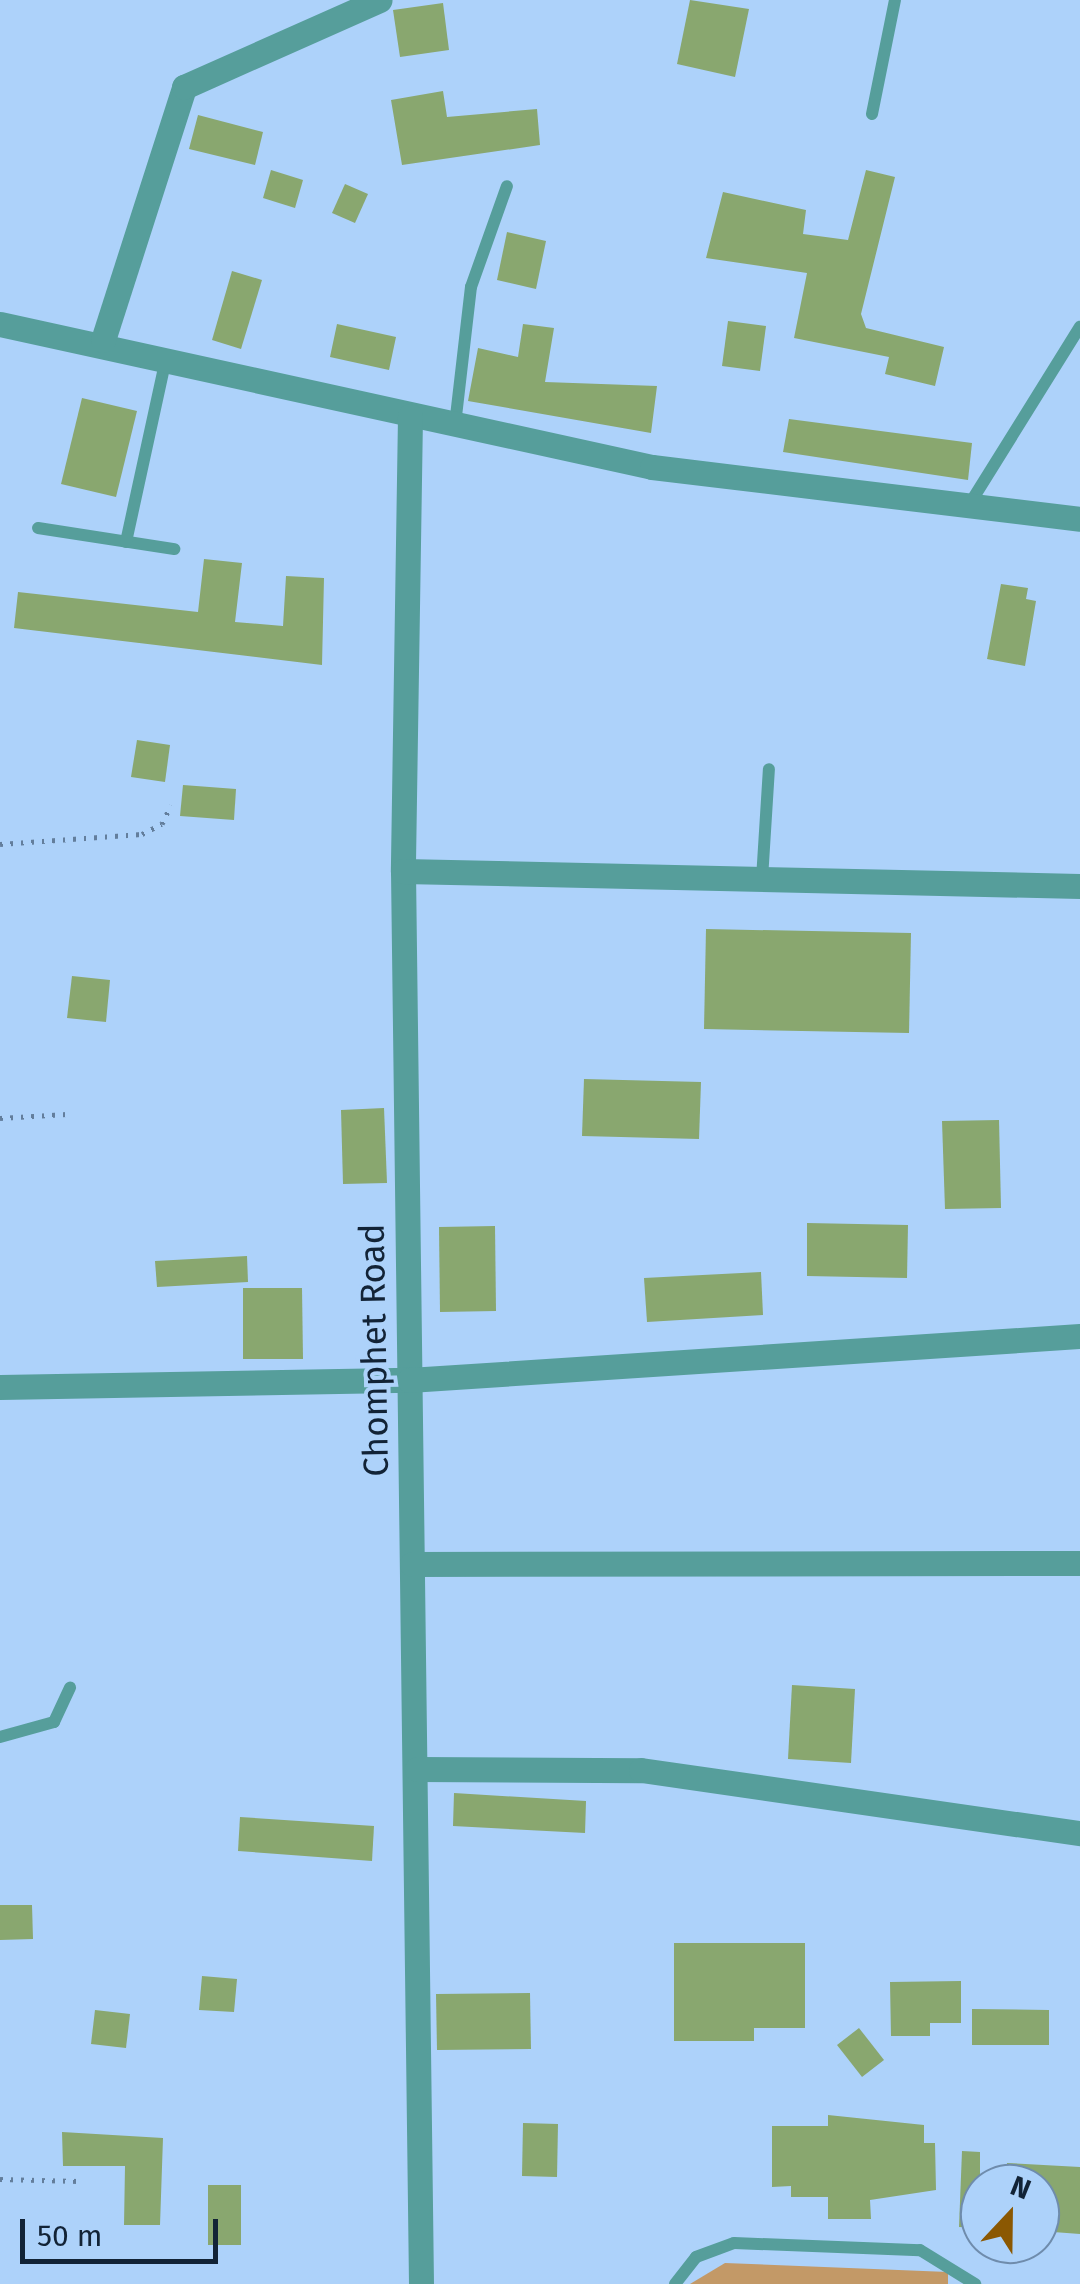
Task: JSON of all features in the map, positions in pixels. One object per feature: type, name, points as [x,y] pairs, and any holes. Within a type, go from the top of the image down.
[{"type":"street","points":[[103,340],[184,87],[379,0]]},
{"type":"street","points":[[0,324],[103,340],[410,416],[652,467],[1080,519]]},
{"type":"street","name":"Chomphet Road","points":[[410,416],[403,872],[418,1770],[421,2284]]},
{"type":"street","points":[[403,872],[1080,886]]},
{"type":"street","points":[[0,1387],[410,1380],[1080,1336]]},
{"type":"street","points":[[412,1564],[1080,1563]]},
{"type":"street","points":[[418,1770],[641,1770],[1080,1833]]},
{"type":"lane","points":[[872,114],[895,0]]},
{"type":"lane","points":[[456,425],[471,287],[507,186]]},
{"type":"lane","points":[[968,504],[1080,327]]},
{"type":"lane","points":[[126,542],[166,356]]},
{"type":"lane","points":[[38,528],[174,550]]},
{"type":"lane","points":[[762,879],[769,769]]},
{"type":"lane","points":[[0,1736],[54,1722],[70,1688]]},
{"type":"lane","points":[[675,2284],[696,2257],[734,2243],[920,2250],[975,2284]]},
{"type":"path","points":[[0,844],[142,834],[162,824],[171,805]]},
{"type":"path","points":[[0,1118],[67,1114]]},
{"type":"path","points":[[0,2179],[79,2181]]},
{"type":"shaded area","points":[[725,2263],[948,2272],[948,2284],[690,2284]]},
{"type":"building","points":[[690,0],[749,9],[735,77],[677,64]]},
{"type":"building","points":[[443,3],[449,50],[400,57],[393,10]]},
{"type":"building","points":[[443,91],[447,117],[537,109],[540,145],[402,165],[391,100]]},
{"type":"building","points":[[198,115],[263,132],[255,165],[189,149]]},
{"type":"building","points":[[271,170],[303,180],[295,208],[263,198]]},
{"type":"building","points":[[866,170],[895,177],[861,314],[866,328],[944,347],[935,386],[885,374],[889,357],[794,338],[807,273],[706,258],[723,192],[806,210],[803,234],[848,240]]},
{"type":"building","points":[[345,184],[368,194],[355,223],[332,213]]},
{"type":"building","points":[[507,232],[546,241],[536,289],[497,280]]},
{"type":"building","points":[[232,271],[262,280],[241,349],[212,340]]},
{"type":"building","points":[[728,321],[766,326],[760,371],[722,366]]},
{"type":"building","points":[[337,324],[396,337],[389,370],[330,357]]},
{"type":"building","points":[[523,324],[554,328],[545,382],[657,386],[651,433],[468,401],[478,348],[518,357]]},
{"type":"building","points":[[82,398],[137,411],[116,497],[61,484]]},
{"type":"building","points":[[789,419],[972,443],[968,480],[783,452]]},
{"type":"building","points":[[204,559],[242,563],[235,622],[283,626],[286,576],[324,578],[322,665],[14,628],[18,592],[198,612]]},
{"type":"building","points":[[1001,584],[1028,588],[1026,599],[1036,601],[1025,666],[987,659]]},
{"type":"building","points":[[137,740],[170,745],[165,782],[131,777]]},
{"type":"building","points":[[183,785],[236,789],[234,820],[180,816]]},
{"type":"building","points":[[706,929],[911,933],[909,1033],[704,1029]]},
{"type":"building","points":[[72,976],[110,980],[106,1022],[67,1018]]},
{"type":"building","points":[[584,1079],[701,1082],[699,1139],[582,1136]]},
{"type":"building","points":[[384,1108],[387,1183],[343,1184],[341,1110]]},
{"type":"building","points":[[999,1120],[1001,1208],[945,1209],[942,1121]]},
{"type":"building","points":[[807,1223],[908,1225],[907,1278],[807,1276]]},
{"type":"building","points":[[495,1226],[496,1311],[440,1312],[439,1227]]},
{"type":"building","points":[[247,1256],[248,1282],[157,1287],[155,1261]]},
{"type":"building","points":[[761,1272],[763,1315],[647,1322],[644,1278]]},
{"type":"building","points":[[243,1288],[302,1288],[303,1359],[243,1359]]},
{"type":"building","points":[[792,1685],[855,1689],[851,1763],[788,1759]]},
{"type":"building","points":[[454,1793],[586,1801],[585,1833],[453,1826]]},
{"type":"building","points":[[240,1817],[374,1826],[372,1861],[238,1851]]},
{"type":"building","points":[[0,1905],[32,1905],[33,1939],[0,1940]]},
{"type":"building","points":[[674,1943],[805,1943],[805,2028],[754,2028],[754,2041],[674,2041]]},
{"type":"building","points":[[202,1976],[237,1979],[234,2012],[199,2010]]},
{"type":"building","points":[[961,1981],[961,2023],[930,2023],[930,2036],[891,2036],[890,1982]]},
{"type":"building","points":[[530,1993],[531,2049],[437,2050],[436,1994]]},
{"type":"building","points":[[972,2009],[1049,2010],[1049,2045],[972,2045]]},
{"type":"building","points":[[95,2010],[130,2014],[126,2048],[91,2044]]},
{"type":"building","points":[[859,2028],[884,2060],[862,2077],[837,2045]]},
{"type":"building","points":[[828,2115],[924,2125],[924,2143],[935,2143],[936,2190],[870,2200],[871,2219],[828,2219],[828,2197],[791,2197],[791,2186],[772,2187],[772,2126],[828,2126]]},
{"type":"building","points":[[523,2123],[558,2124],[557,2177],[522,2176]]},
{"type":"building","points":[[62,2132],[163,2138],[160,2225],[124,2225],[125,2166],[63,2166]]},
{"type":"building","points":[[962,2151],[980,2152],[980,2164],[961,2164]]},
{"type":"building","points":[[1060,2166],[1080,2167],[1080,2234],[1060,2232]]},
{"type":"building","points":[[208,2185],[241,2185],[241,2245],[208,2245]]}]
